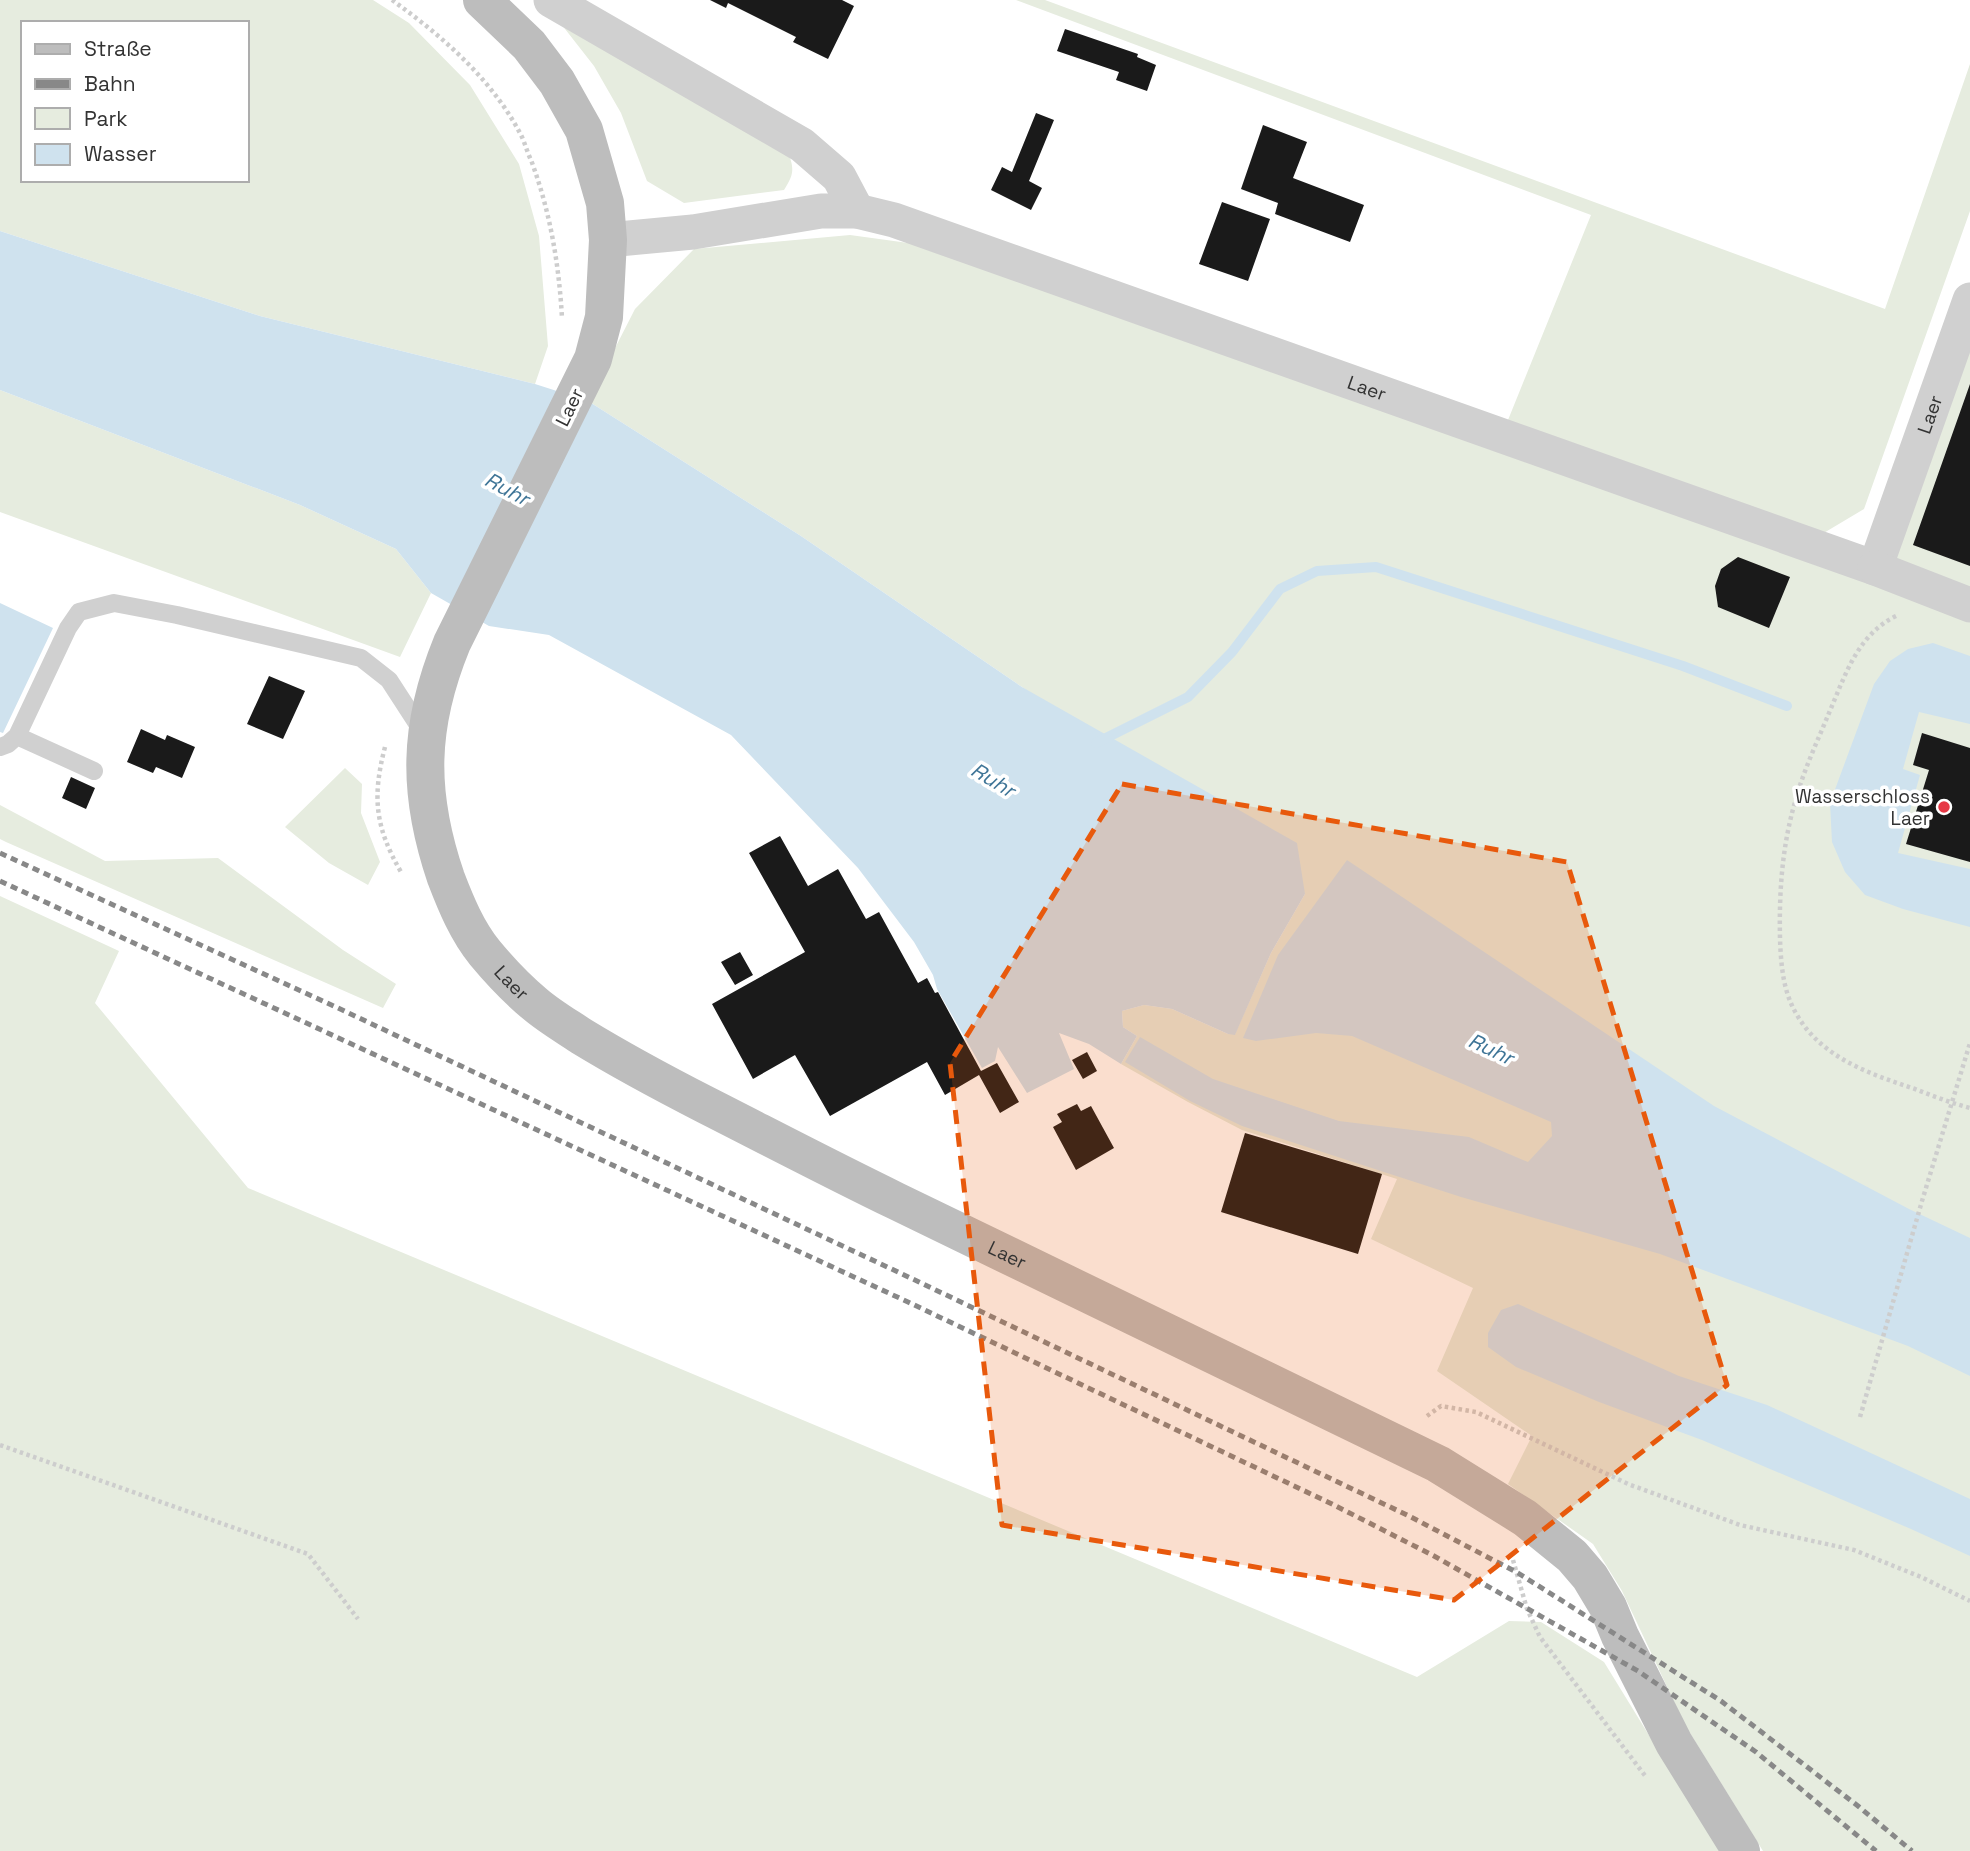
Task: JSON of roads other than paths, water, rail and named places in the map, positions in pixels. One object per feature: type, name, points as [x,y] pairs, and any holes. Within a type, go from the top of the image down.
[{"type":"main road","name":"Laer","points":[[482,0],[529,45],[557,82],[584,130],[605,203],[608,240],[604,317],[593,359],[452,643],[436,688],[426,737],[425,791],[435,845],[454,900],[484,951],[519,990],[537,1005],[564,1025],[638,1069],[769,1138],[1438,1464],[1515,1511],[1572,1556],[1590,1577],[1604,1600],[1674,1743],[1741,1851]]},
{"type":"street","points":[[551,0],[802,145],[839,177],[857,211]]},
{"type":"street","name":"Laer","points":[[608,240],[693,232],[821,211],[857,211],[894,220],[1875,568],[1970,605]]},
{"type":"street","name":"Laer","points":[[1875,568],[1970,300]]},
{"type":"lane","points":[[0,747],[18,736],[68,628],[79,612],[114,603],[361,658],[388,680],[426,737]]},
{"type":"lane","points":[[18,736],[94,771]]},
{"type":"water","name":"Ruhr","points":[[0,231],[260,316],[535,384],[588,401],[801,536],[1022,687],[1297,843],[1305,894],[1271,953],[1235,1035],[1172,1009],[1144,1005],[1122,1011],[1123,1027],[1137,1036],[1121,1064],[1089,1044],[1059,1033],[1074,1069],[1027,1093],[998,1047],[995,1061],[982,1068],[914,942],[858,868],[731,735],[549,635],[489,626],[431,593],[396,549],[300,505],[0,390]]},
{"type":"water","points":[[0,603],[53,628],[3,733],[0,732]]},
{"type":"water","points":[[1933,643],[1970,656],[1970,724],[1919,712],[1903,769],[1920,775],[1898,853],[1970,869],[1970,927],[1903,909],[1865,895],[1845,872],[1832,842],[1830,803],[1874,684],[1890,661],[1908,649]]},
{"type":"water","name":"Ruhr","points":[[1347,860],[1714,1106],[1909,1209],[1970,1238],[1970,1376],[1908,1346],[1660,1254],[1461,1197],[1242,1126],[1190,1101],[1125,1062],[1140,1037],[1213,1079],[1339,1121],[1469,1137],[1528,1162],[1552,1136],[1551,1122],[1352,1036],[1316,1033],[1256,1041],[1243,1038],[1278,955]]},
{"type":"water","points":[[1518,1304],[1679,1376],[1767,1405],[1970,1499],[1970,1556],[1702,1440],[1599,1402],[1516,1367],[1488,1347],[1488,1333],[1501,1310]]},
{"type":"waterway","points":[[1096,743],[1188,697],[1232,652],[1280,589],[1317,571],[1376,567],[1683,666],[1787,706]]},
{"type":"railway","points":[[0,853],[338,1008],[1409,1516],[1518,1573],[1721,1701],[1912,1851]]},
{"type":"railway","points":[[0,881],[908,1302],[1332,1504],[1434,1556],[1638,1671],[1756,1752],[1876,1851]]},
{"type":"place","name":"Wasserschloss Laer","points":[[1944,807]]}]
